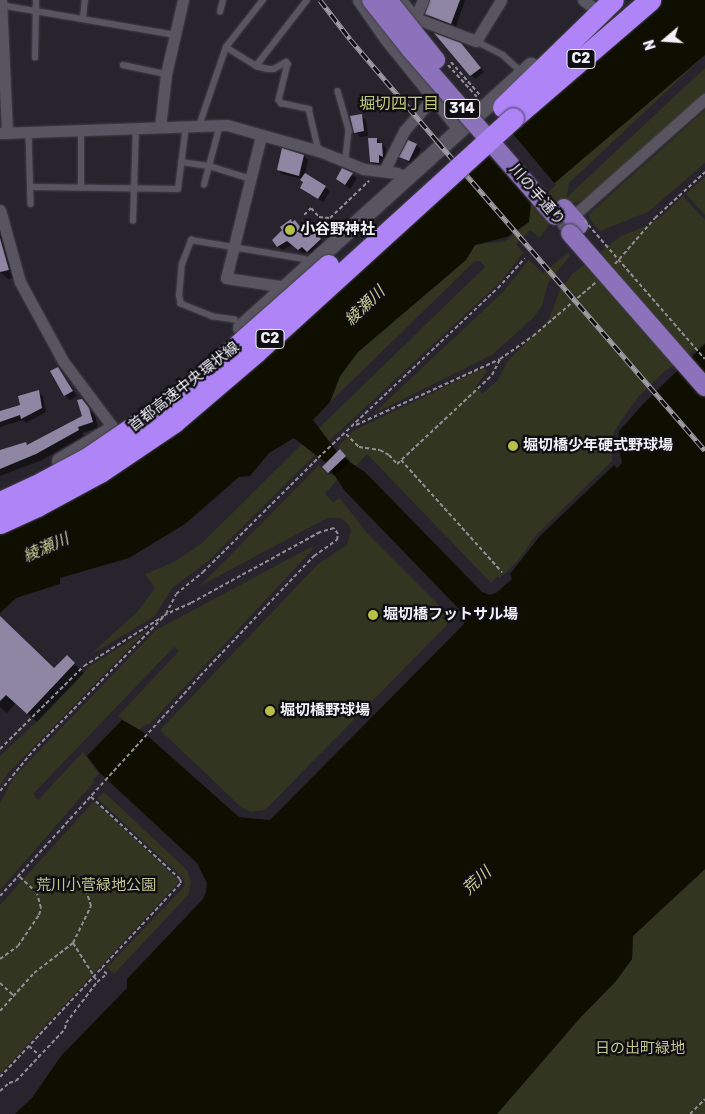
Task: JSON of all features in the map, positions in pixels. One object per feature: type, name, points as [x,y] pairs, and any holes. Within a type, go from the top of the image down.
[{"type":"highway","points":[[508,113],[627,0]]},
{"type":"highway","name":"首都高速中央環状線","points":[[0,502],[35,486],[89,456],[178,395],[508,113],[636,0]]},
{"type":"highway","name":"首都高速中央環状線","points":[[0,523],[37,506],[100,472],[174,422],[216,388],[508,113],[650,0]]},
{"type":"highway","name":"首都高速中央環状線","points":[[508,113],[598,2]]},
{"type":"highway","points":[[0,508],[67,475],[146,428],[240,358],[326,286]]},
{"type":"main road","name":"川の手通り","points":[[371,0],[410,49],[705,370]]},
{"type":"main road","name":"川の手通り","points":[[388,0],[418,39],[705,387]]},
{"type":"main road","points":[[0,491],[66,458],[114,429],[160,397],[201,364],[460,132],[598,2]]},
{"type":"street","points":[[1,0],[4,133],[220,125],[319,151],[364,169],[382,171],[408,178]]},
{"type":"street","points":[[160,127],[166,74],[183,0]]},
{"type":"street","points":[[358,0],[385,39],[460,132]]},
{"type":"street","points":[[401,0],[415,18],[476,41],[501,0]]},
{"type":"street","points":[[385,39],[415,18],[423,0]]},
{"type":"street","points":[[382,171],[404,131],[426,106],[430,96]]},
{"type":"street","points":[[570,221],[705,99]]},
{"type":"street","points":[[261,136],[226,278],[286,287]]},
{"type":"street","points":[[0,210],[20,282],[63,361],[114,429]]},
{"type":"lane","points":[[35,58],[36,0]]},
{"type":"lane","points":[[83,18],[85,0]]},
{"type":"lane","points":[[220,12],[224,0]]},
{"type":"lane","points":[[199,126],[226,47],[263,0]]},
{"type":"lane","points":[[256,66],[307,0]]},
{"type":"lane","points":[[0,5],[175,35]]},
{"type":"lane","points":[[476,41],[503,55],[523,73]]},
{"type":"lane","points":[[226,47],[256,66],[274,69],[286,62],[288,64],[279,100],[281,103],[309,109],[319,151]]},
{"type":"lane","points":[[122,65],[166,74]]},
{"type":"lane","points":[[338,91],[349,130],[346,161]]},
{"type":"lane","points":[[204,185],[220,125]]},
{"type":"lane","points":[[32,187],[178,189],[186,126]]},
{"type":"lane","points":[[133,221],[136,128]]},
{"type":"lane","points":[[81,130],[81,188]]},
{"type":"lane","points":[[29,132],[31,204]]},
{"type":"lane","points":[[181,162],[209,166],[251,179]]},
{"type":"lane","points":[[234,320],[213,317],[181,304],[179,296],[182,264],[191,240],[304,259]]},
{"type":"path","points":[[448,60],[484,99]]},
{"type":"path","points":[[445,61],[477,97]]},
{"type":"path","points":[[304,216],[311,208],[319,217],[330,218],[382,171]]},
{"type":"path","points":[[609,270],[655,218],[705,172]]},
{"type":"path","points":[[570,221],[705,360]]},
{"type":"path","points":[[0,791],[33,751],[166,614],[176,594],[203,572],[318,458],[498,288],[525,258]]},
{"type":"path","points":[[354,426],[500,359],[533,336],[596,283]]},
{"type":"path","points":[[345,433],[359,447],[380,450],[389,454],[398,464],[492,375],[500,359]]},
{"type":"path","points":[[401,460],[502,572]]},
{"type":"path","points":[[0,749],[84,666],[166,614],[191,603],[320,532],[334,528],[338,534],[337,540],[314,556],[149,731],[0,896]]},
{"type":"path","points":[[0,1077],[180,883],[180,879],[90,796]]},
{"type":"path","points":[[0,958],[18,946],[42,908],[37,893],[18,875]]},
{"type":"path","points":[[0,1011],[34,973],[73,943],[91,906],[91,900],[83,879],[61,882],[37,893]]},
{"type":"path","points":[[73,943],[97,982]]},
{"type":"path","points":[[0,1091],[9,1083],[16,1081],[65,1029],[66,1023],[97,982],[107,974],[101,969]]},
{"type":"path","points":[[0,983],[13,995]]},
{"type":"path","points":[[29,1046],[40,1056]]},
{"type":"path","points":[[690,1114],[705,1099]]},
{"type":"green space","points":[[705,55],[569,183],[567,197],[705,68],[705,96],[585,199],[560,208],[540,238],[530,230],[516,244],[523,253],[501,281],[329,441],[319,428],[485,267],[480,261],[475,261],[330,402],[340,376],[358,352],[466,260],[475,245],[506,241],[529,222],[531,203]]},
{"type":"green space","points":[[705,110],[705,163],[648,212],[600,231],[589,219],[589,214]]},
{"type":"green space","points":[[705,177],[705,215],[686,194]]},
{"type":"green space","points":[[683,196],[705,220],[705,343],[665,371],[638,397],[614,431],[612,461],[537,534],[517,562],[500,578],[498,576],[491,583],[367,454],[356,466],[344,458],[346,456],[338,447],[353,431],[484,368],[487,372],[476,386],[482,394],[498,380],[507,362],[549,319],[560,290],[572,274],[621,236],[647,226],[661,217]]},
{"type":"green space","points":[[569,252],[570,256],[548,283],[542,306],[533,318],[492,355],[373,414],[502,293],[529,260],[543,273]]},
{"type":"green space","points":[[302,444],[315,455],[207,562],[173,587],[154,617],[90,655],[138,611],[155,588],[145,574],[174,562],[202,543]]},
{"type":"green space","points":[[319,465],[329,475],[333,473],[337,480],[325,494],[333,502],[340,498],[367,533],[446,612],[449,618],[447,625],[265,810],[251,812],[241,807],[160,730],[318,564],[347,545],[351,530],[348,524],[341,518],[327,518],[200,586]]},
{"type":"green space","points":[[311,547],[313,549],[149,725],[147,724],[139,730],[118,716],[179,651],[174,647],[33,794],[38,800],[83,752],[99,774],[0,890],[0,803],[14,777],[156,630]]},
{"type":"green space","points":[[146,631],[9,772],[0,786],[0,756],[90,666]]},
{"type":"green space","points":[[104,792],[187,870],[191,882],[188,895],[114,974],[107,967],[184,887],[185,883],[181,876],[97,798]]},
{"type":"green space","name":"荒川小菅緑地公園","points":[[94,801],[178,880],[177,884],[0,1074],[0,905]]},
{"type":"green space","name":"日の出町緑地","points":[[705,869],[705,1114],[497,1114],[580,1018],[616,981],[632,959],[633,936]]},
{"type":"water","name":"綾瀬川","points":[[655,0],[705,0],[705,55],[531,203],[529,222],[507,237],[475,245],[466,260],[358,352],[340,376],[330,402],[313,420],[337,452],[326,463],[294,438],[269,453],[250,476],[239,477],[185,524],[129,558],[60,578],[60,584],[16,598],[0,613],[0,528],[73,494]]},
{"type":"water","name":"荒川","points":[[705,344],[705,869],[633,936],[632,959],[616,981],[580,1018],[497,1114],[15,1114],[32,1098],[61,1056],[127,988],[127,979],[203,899],[206,892],[207,883],[197,863],[100,773],[87,756],[122,720],[142,731],[239,817],[270,820],[464,624],[461,611],[345,491],[331,470],[344,458],[366,473],[482,592],[490,595],[496,593],[512,579],[510,574],[540,536],[614,465],[617,468],[622,463],[618,445],[619,431],[645,402]]},
{"type":"pier","points":[[508,128],[556,185],[534,205],[483,150]]},
{"type":"building","points":[[430,0],[460,0],[451,24],[425,14]]},
{"type":"building","points":[[434,33],[461,43],[481,68],[470,76]]},
{"type":"building","points":[[362,114],[364,131],[354,133],[350,116]]},
{"type":"building","points":[[368,138],[377,138],[377,143],[382,143],[383,157],[379,155],[379,163],[370,162]]},
{"type":"building","points":[[408,140],[417,144],[409,161],[399,157]]},
{"type":"building","points":[[282,148],[304,155],[299,176],[277,170]]},
{"type":"building","points":[[342,168],[353,173],[345,185],[336,179]]},
{"type":"building","points":[[305,173],[326,186],[318,199],[300,188],[303,182],[300,180]]},
{"type":"building","points":[[291,219],[292,222],[295,220],[304,232],[310,227],[321,239],[307,252],[302,247],[298,250],[287,241],[277,247],[272,240],[282,230],[280,227]]},
{"type":"building","points":[[0,238],[9,270],[0,272]]},
{"type":"building","points":[[58,367],[73,391],[64,396],[50,371]]},
{"type":"building","points":[[39,390],[42,408],[21,419],[20,415],[0,422],[0,411],[20,405],[18,396]]},
{"type":"building","points":[[82,399],[89,408],[93,422],[78,427],[79,430],[36,454],[0,469],[0,450],[26,442],[27,445],[82,416],[77,400]]},
{"type":"building","points":[[340,449],[346,456],[328,473],[322,467]]},
{"type":"building","points":[[0,616],[54,668],[67,655],[75,663],[27,714],[6,695],[0,701]]},
{"type":"railway","points":[[320,0],[350,39],[437,141],[705,450]]},
{"type":"place","name":"小谷野神社","points":[[290,230]]},
{"type":"place","name":"堀切橋少年硬式野球場","points":[[513,446]]},
{"type":"place","name":"堀切橋フットサル場","points":[[373,615]]},
{"type":"place","name":"堀切橋野球場","points":[[270,711]]},
{"type":"district","name":"堀切四丁目","points":[[399,104]]}]
